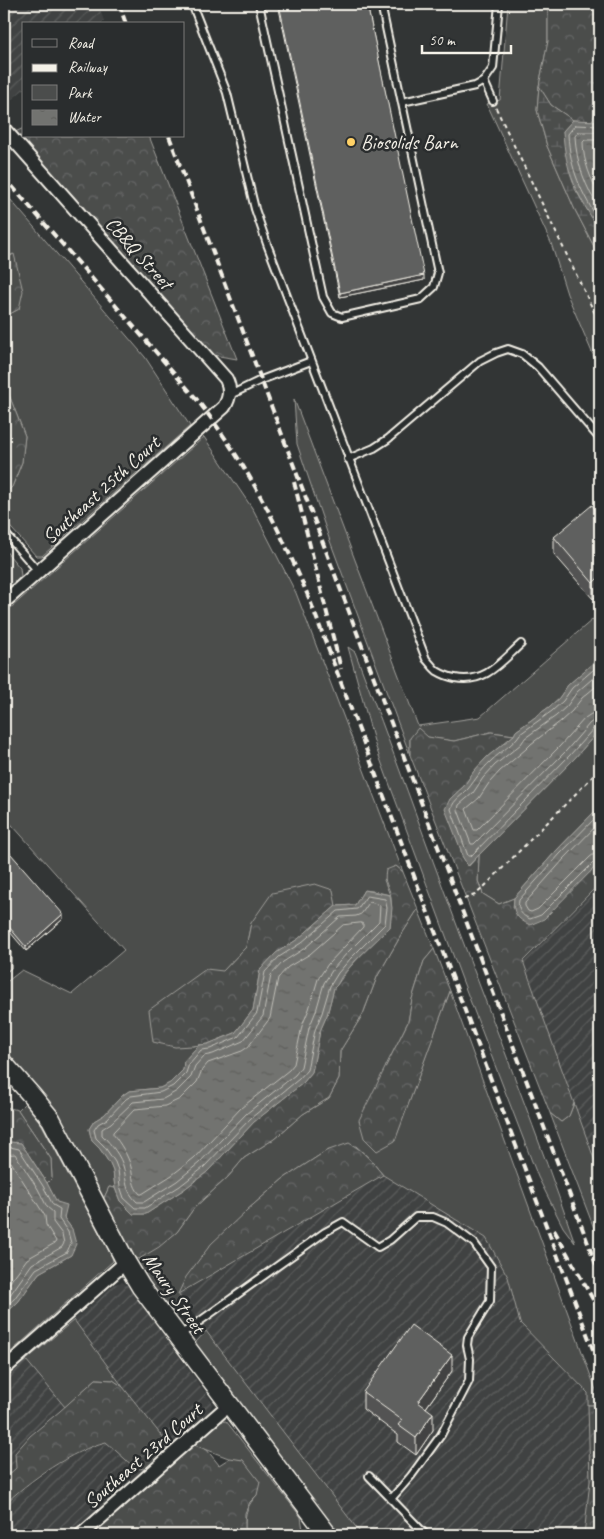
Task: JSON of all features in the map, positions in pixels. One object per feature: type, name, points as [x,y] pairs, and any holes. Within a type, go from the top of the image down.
[{"type":"main road","name":"Maury Street","points":[[4,1064],[51,1119],[141,1287],[328,1535]]},
{"type":"street","name":"CB&Q Street","points":[[4,129],[226,379],[230,395]]},
{"type":"street","name":"Southeast 25th Court","points":[[4,602],[224,407],[230,395]]},
{"type":"street","points":[[4,1369],[126,1262]]},
{"type":"street","name":"Southeast 23rd Court","points":[[81,1535],[230,1404]]},
{"type":"lane","points":[[192,4],[227,93],[258,218],[348,459],[426,659],[437,670],[448,676],[464,680],[480,677],[493,670],[521,644]]},
{"type":"lane","points":[[259,4],[323,297],[332,313],[342,317],[421,299],[434,287],[438,273],[381,4]]},
{"type":"lane","points":[[402,102],[475,86],[484,81],[493,68],[499,4]]},
{"type":"lane","points":[[484,81],[493,101]]},
{"type":"lane","points":[[348,459],[374,448],[388,439],[480,361],[496,352],[508,349],[522,354],[538,367],[600,439]]},
{"type":"lane","points":[[230,395],[261,380],[311,361]]},
{"type":"lane","points":[[4,532],[38,571]]},
{"type":"lane","points":[[178,1336],[325,1232],[343,1222],[378,1247],[390,1240],[416,1217],[433,1217],[446,1223],[474,1243],[491,1266],[490,1301],[468,1337],[470,1380],[441,1435],[411,1476],[391,1499]]},
{"type":"lane","points":[[369,1476],[426,1535]]},
{"type":"path","points":[[493,101],[600,324]]},
{"type":"path","points":[[464,899],[475,895],[482,889],[600,769]]},
{"type":"shaded area","points":[[4,4],[98,4],[103,22],[22,22],[22,91],[4,106]]},
{"type":"shaded area","points":[[600,883],[600,1175],[523,961]]},
{"type":"shaded area","points":[[383,1175],[486,1238],[508,1277],[520,1323],[588,1394],[590,1481],[584,1535],[362,1535],[178,1294]]},
{"type":"shaded area","points":[[122,1282],[127,1285],[213,1403],[202,1420],[164,1453],[168,1444],[74,1320],[115,1284]]},
{"type":"shaded area","points":[[26,1360],[65,1407],[16,1468],[4,1479],[4,1379]]},
{"type":"shaded area","points":[[106,1442],[135,1468],[145,1469],[71,1535],[4,1535],[4,1505],[8,1500],[58,1464],[94,1445]]},
{"type":"green space","points":[[508,4],[548,4],[548,41],[539,86],[537,110],[547,146],[575,210],[600,258],[600,371],[567,294],[551,243],[487,104],[500,100]]},
{"type":"green space","points":[[548,4],[600,4],[600,102],[592,121],[573,120],[551,105],[539,86],[548,41]]},
{"type":"green space","points":[[539,86],[551,105],[573,120],[563,131],[575,189],[600,231],[600,258],[575,210],[547,146],[537,110]]},
{"type":"green space","points":[[22,129],[22,138],[150,138],[237,359],[213,355],[15,132]]},
{"type":"green space","points":[[4,192],[145,357],[190,426],[42,556],[36,556],[4,520],[4,494],[12,487],[22,462],[25,436],[4,382],[4,317],[19,309],[13,254],[4,259]]},
{"type":"green space","points":[[14,254],[23,291],[19,309],[4,317],[4,259]]},
{"type":"green space","points":[[4,382],[25,436],[22,462],[12,487],[4,494]]},
{"type":"green space","points":[[294,399],[418,726],[480,717],[600,613],[600,657],[568,685],[559,698],[516,731],[514,735],[491,732],[454,741],[427,737],[410,738],[410,755],[330,541],[297,444]]},
{"type":"green space","points":[[204,437],[254,511],[296,593],[403,872],[396,866],[384,880],[390,895],[364,890],[355,905],[336,906],[332,890],[251,923],[246,947],[223,971],[192,1046],[199,1045],[184,1061],[183,1070],[170,1083],[160,1088],[129,1091],[104,1115],[94,1121],[89,1129],[92,1141],[100,1149],[113,1171],[115,1188],[109,1187],[103,1200],[66,1128],[47,1100],[4,1051],[4,984],[22,970],[72,994],[124,950],[4,816],[4,614]]},
{"type":"green space","points":[[4,549],[20,568],[21,576],[4,591]]},
{"type":"green space","points":[[348,647],[355,652],[575,1243],[563,1227],[538,1177],[463,982],[375,745]]},
{"type":"green space","points":[[418,728],[428,737],[454,741],[491,732],[514,735],[487,757],[464,786],[450,799],[462,856],[469,866],[479,855],[478,881],[483,894],[499,904],[514,898],[513,908],[564,898],[600,862],[600,883],[523,961],[574,1103],[569,1116],[561,1122],[550,1113],[410,755],[410,738]]},
{"type":"green space","points":[[600,729],[600,806],[514,898],[499,904],[483,894],[478,881],[479,855],[574,759]]},
{"type":"green space","points":[[396,866],[403,872],[418,909],[377,977],[363,1014],[340,1051],[339,1079],[329,1098],[303,1114],[274,1139],[244,1158],[228,1177],[194,1208],[177,1232],[159,1247],[139,1259],[133,1257],[103,1200],[109,1187],[115,1188],[120,1201],[133,1214],[146,1214],[207,1172],[254,1122],[303,1083],[312,1072],[320,1031],[327,1015],[334,988],[356,961],[390,927],[391,897],[385,875],[386,870]]},
{"type":"green space","points":[[315,884],[333,890],[336,906],[298,939],[276,953],[260,970],[253,1010],[235,1033],[208,1044],[192,1046],[175,1047],[153,1042],[149,1010],[206,969],[223,971],[246,947],[251,923],[272,893]]},
{"type":"green space","points":[[418,909],[434,949],[424,961],[412,999],[408,1022],[386,1066],[395,1140],[450,991],[600,1401],[600,1409],[598,1405],[588,1405],[588,1393],[520,1323],[508,1277],[486,1238],[383,1175],[356,1146],[326,1151],[283,1179],[246,1211],[178,1294],[189,1309],[172,1315],[157,1296],[133,1257],[139,1259],[177,1232],[194,1208],[228,1177],[244,1158],[274,1139],[303,1114],[329,1098],[339,1079],[340,1051],[363,1014],[377,977]]},
{"type":"green space","points":[[434,949],[450,991],[395,1141],[377,1151],[364,1138],[359,1120],[408,1022],[412,999],[424,961]]},
{"type":"green space","points":[[25,1103],[42,1125],[113,1261],[4,1358],[4,1315],[18,1302],[39,1273],[71,1255],[72,1229],[64,1218],[47,1183],[52,1178],[51,1159],[18,1110]]},
{"type":"green space","points":[[574,1103],[600,1175],[600,1244],[550,1113],[561,1122],[569,1116]]},
{"type":"green space","points":[[5,1107],[18,1110],[51,1159],[52,1178],[47,1183],[21,1143],[9,1142],[4,1144]]},
{"type":"green space","points":[[349,1143],[372,1161],[383,1175],[178,1294],[186,1277],[211,1244],[246,1211],[283,1179],[326,1151]]},
{"type":"green space","points":[[74,1320],[123,1387],[113,1380],[96,1379],[65,1407],[26,1360]]},
{"type":"green space","points":[[206,1331],[362,1535],[339,1535],[195,1346],[196,1342]]},
{"type":"green space","points":[[96,1379],[113,1380],[123,1387],[168,1444],[164,1453],[145,1469],[135,1468],[106,1442],[93,1446],[66,1459],[38,1477],[4,1505],[4,1479],[16,1468],[15,1453],[30,1436]]},
{"type":"green space","points":[[588,1405],[598,1405],[600,1409],[600,1535],[584,1535],[590,1481]]},
{"type":"green space","points":[[226,1421],[301,1517],[303,1530],[301,1535],[245,1535],[246,1514],[257,1495],[243,1460],[231,1459],[192,1444],[218,1422]]},
{"type":"green space","points":[[192,1444],[207,1450],[219,1465],[230,1458],[243,1460],[260,1482],[257,1495],[250,1502],[245,1513],[245,1535],[89,1535]]},
{"type":"water","points":[[573,120],[600,121],[600,231],[585,207],[570,172],[564,146],[563,131]]},
{"type":"water","points":[[600,657],[600,729],[574,759],[468,866],[462,856],[445,809],[450,799],[464,786],[487,757],[514,735],[516,731],[549,707],[559,698],[568,685]]},
{"type":"water","points":[[600,806],[600,862],[544,919],[530,925],[522,920],[516,915],[514,898]]},
{"type":"water","points":[[364,890],[390,895],[392,908],[390,927],[355,961],[334,988],[327,1015],[320,1031],[312,1072],[303,1083],[254,1122],[207,1172],[146,1214],[133,1214],[120,1201],[110,1164],[92,1141],[89,1129],[94,1121],[104,1115],[129,1091],[160,1088],[170,1083],[183,1070],[184,1061],[199,1045],[208,1044],[235,1033],[253,1010],[260,970],[276,953],[298,939],[336,906],[355,905]]},
{"type":"water","points":[[9,1142],[21,1143],[57,1202],[67,1205],[64,1218],[72,1229],[76,1244],[71,1255],[39,1273],[18,1302],[4,1315],[4,1144]]},
{"type":"building","name":"Biosolids Barn","points":[[279,4],[367,4],[424,275],[340,293]]},
{"type":"building","points":[[592,505],[600,515],[600,576],[593,583],[554,537]]},
{"type":"building","points":[[4,846],[63,914],[26,947],[4,921]]},
{"type":"building","points":[[4,944],[11,952],[4,958]]},
{"type":"building","points":[[411,1325],[452,1355],[418,1402],[433,1413],[416,1438],[398,1425],[402,1420],[363,1392]]},
{"type":"railway","points":[[119,4],[125,22]]},
{"type":"railway","points":[[170,138],[600,1275]]},
{"type":"railway","points":[[4,177],[194,396],[229,444],[272,518],[309,598],[600,1368]]},
{"type":"railway","points":[[294,482],[341,669]]},
{"type":"railway","points":[[554,1230],[600,1312]]},
{"type":"place","name":"Biosolids Barn","points":[[351,142]]}]
